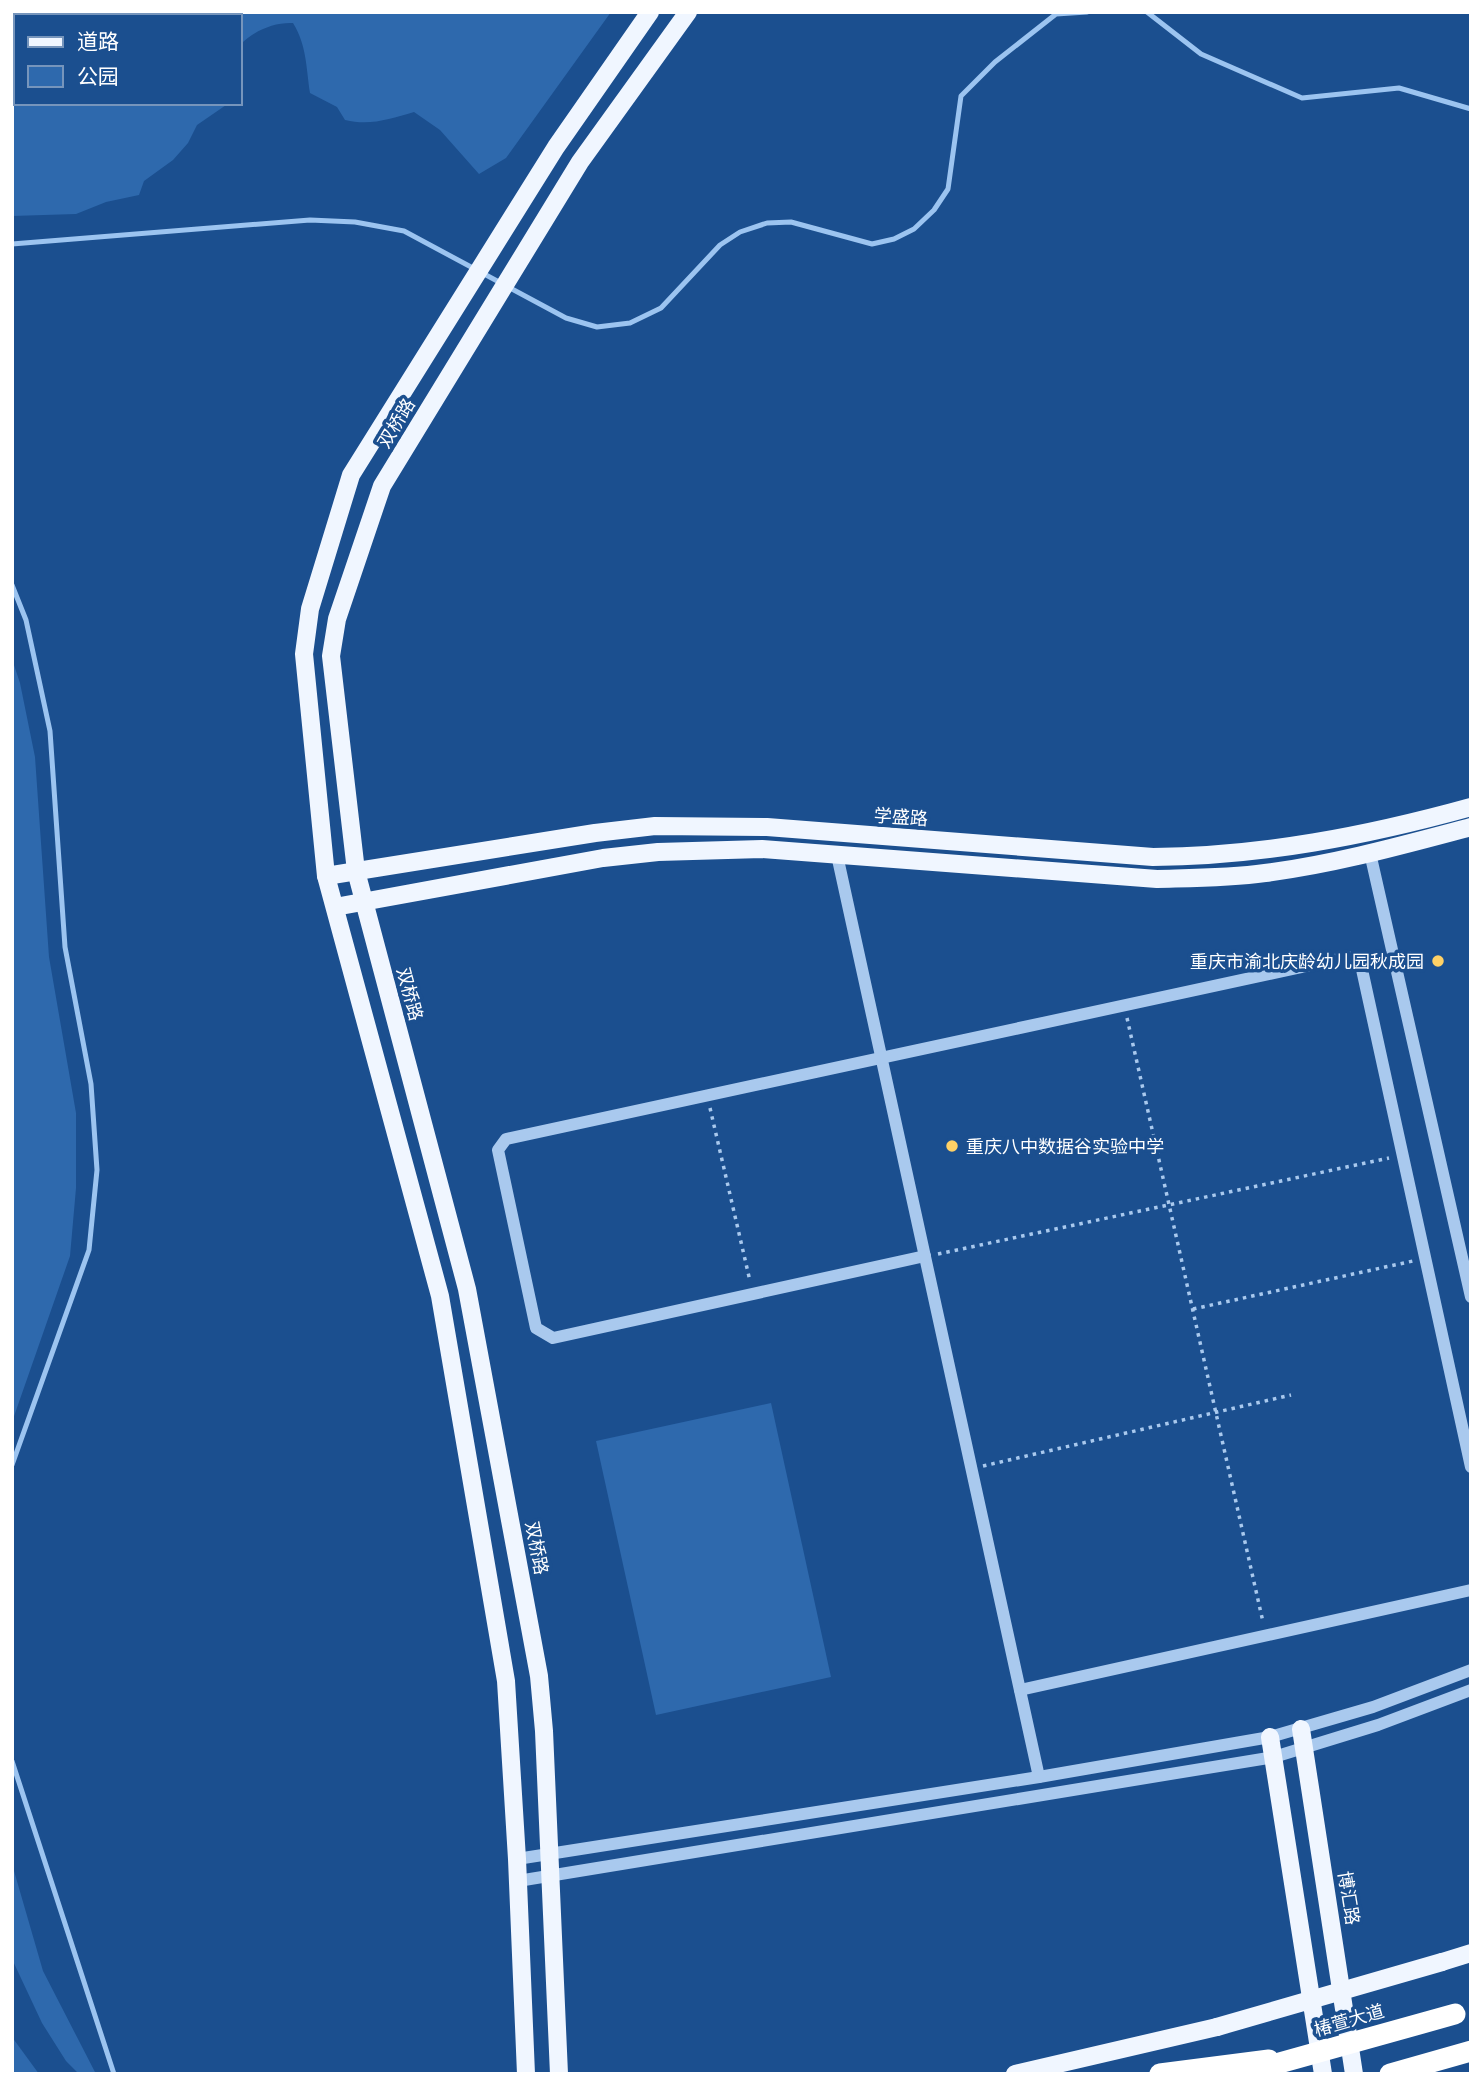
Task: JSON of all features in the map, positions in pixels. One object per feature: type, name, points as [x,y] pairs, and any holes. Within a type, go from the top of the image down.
[{"type":"highway","name":"椿萱大道","points":[[1160,2074],[1231,2069],[1296,2058],[1463,2011]]},
{"type":"highway","points":[[1390,2074],[1466,2053]]},
{"type":"main road","name":"双桥路","points":[[526,2074],[506,1681],[440,1296],[326,876],[304,654],[310,609],[351,475],[556,147],[650,12]]},
{"type":"main road","name":"双桥路","points":[[559,2074],[539,1676],[467,1289],[356,871],[331,656],[337,619],[382,486],[580,162],[688,12]]},
{"type":"main road","name":"学盛路","points":[[326,876],[655,826],[767,827],[1153,857],[1205,856],[1263,852],[1337,839],[1405,825],[1471,807]]},
{"type":"main road","points":[[335,907],[603,858],[658,852],[762,849],[1169,879],[1265,873],[1370,853],[1471,827]]},
{"type":"main road","name":"博汇路","points":[[1301,1729],[1354,2074]]},
{"type":"main road","points":[[1270,1737],[1323,2074]]},
{"type":"main road","points":[[1016,2074],[1217,2027],[1471,1953]]},
{"type":"street","points":[[1370,853],[1471,1297]]},
{"type":"street","points":[[837,855],[1039,1777]]},
{"type":"street","points":[[925,1256],[553,1338],[536,1328],[498,1150],[506,1139],[1348,957],[1361,965],[1471,1467]]},
{"type":"street","points":[[1020,1690],[1471,1590]]},
{"type":"street","points":[[517,1859],[1039,1777],[1270,1737],[1373,1707],[1471,1670]]},
{"type":"street","points":[[518,1881],[1274,1757],[1378,1726],[1471,1690]]},
{"type":"path","points":[[1124,1006],[1266,1635]]},
{"type":"path","points":[[708,1096],[753,1294]]},
{"type":"path","points":[[925,1256],[1402,1155]]},
{"type":"path","points":[[1193,1309],[1425,1259]]},
{"type":"path","points":[[971,1469],[1291,1395]]},
{"type":"green space","points":[[12,12],[611,12],[506,158],[479,174],[440,130],[414,112],[371,122],[354,122],[345,120],[337,107],[310,93],[303,48],[293,23],[264,28],[242,43],[242,14],[14,14],[14,105],[226,105],[197,125],[188,143],[173,160],[144,181],[139,195],[106,202],[76,214],[12,216]]},
{"type":"green space","points":[[12,659],[20,683],[35,757],[49,957],[76,1113],[76,1188],[70,1256],[12,1422]]},
{"type":"green space","points":[[771,1403],[831,1677],[656,1715],[596,1441]]},
{"type":"green space","points":[[12,1864],[43,1971],[96,2074],[79,2074],[66,2061],[42,2023],[12,1959]]},
{"type":"green space","points":[[12,2037],[39,2074],[12,2074]]},
{"type":"waterway","points":[[12,244],[310,220],[355,222],[404,231],[566,318],[597,327],[630,323],[661,308],[720,245],[740,232],[767,223],[791,222],[872,244],[894,239],[914,229],[934,210],[948,189],[961,96],[995,62],[1056,14],[1087,12]]},
{"type":"waterway","points":[[1147,12],[1201,54],[1302,98],[1399,88],[1471,109]]},
{"type":"waterway","points":[[12,585],[26,620],[50,731],[65,947],[91,1084],[97,1170],[89,1250],[12,1465]]},
{"type":"waterway","points":[[12,1761],[114,2074]]},
{"type":"place","name":"重庆市渝北庆龄幼儿园秋成园","points":[[1438,961]]},
{"type":"place","name":"重庆八中数据谷实验中学","points":[[952,1146]]}]
